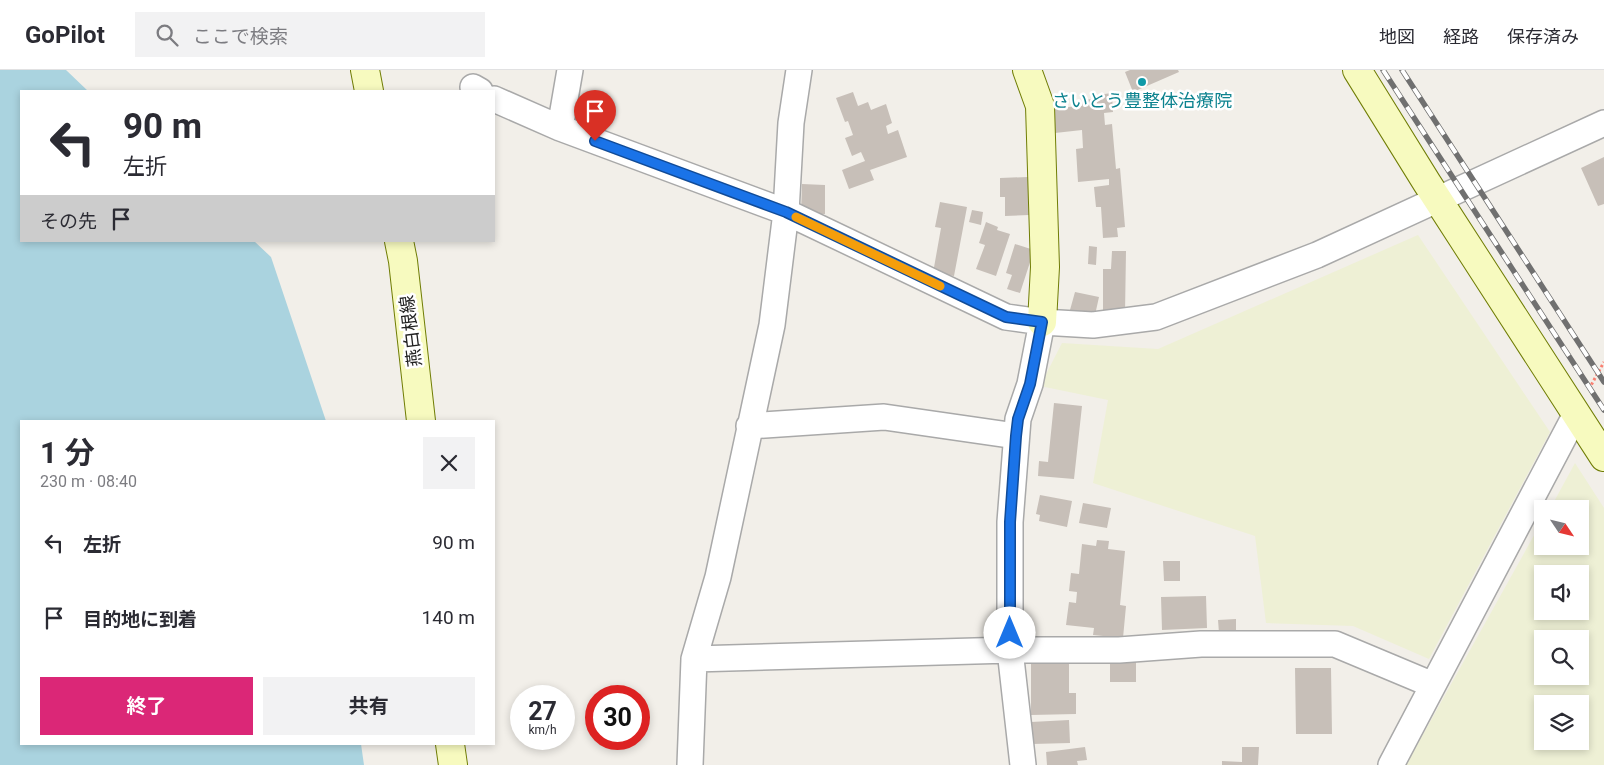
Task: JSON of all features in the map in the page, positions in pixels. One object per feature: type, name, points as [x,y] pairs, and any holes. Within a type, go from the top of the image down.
[{"type":"street","points":[[365,70],[369,90]]},
{"type":"street","points":[[560,128],[570,70]]},
{"type":"street","points":[[690,765],[694,659],[718,577],[772,325],[786,212],[791,124],[799,70]]},
{"type":"street","points":[[1023,765],[1010,650],[1010,522],[1018,419],[1030,384],[1042,322],[1045,266],[1040,106],[1027,70]]},
{"type":"street","points":[[1357,70],[1604,457]]},
{"type":"street","points":[[495,99],[560,128],[786,212],[1006,317],[1042,322],[1093,324],[1156,317],[1316,255],[1604,123]]},
{"type":"street","name":"燕白根線","points":[[399,242],[421,420]]},
{"type":"street","points":[[1391,765],[1576,414]]},
{"type":"street","points":[[750,426],[884,418],[1016,436]]},
{"type":"street","points":[[694,659],[1010,650],[1119,650],[1201,644],[1335,644],[1434,686]]},
{"type":"street","points":[[450,745],[453,765]]},
{"type":"green space","points":[[1418,235],[1550,432],[1429,659],[1353,626],[1266,623],[1255,536],[1093,483],[1108,400],[1040,386],[1062,343],[1158,349]]},
{"type":"green space","points":[[1575,463],[1604,508],[1604,765],[1406,765],[1534,535],[1534,555],[1589,555],[1589,500],[1555,500]]},
{"type":"water","points":[[0,70],[66,70],[87,90],[20,90],[20,242],[255,242],[271,257],[326,420],[20,420],[20,745],[361,745],[364,765],[0,765]]},
{"type":"building","name":"さいとう豊整体治療院","points":[[1130,70],[1178,70],[1179,72],[1133,92],[1125,72]]},
{"type":"building","points":[[853,92],[858,106],[868,102],[871,110],[886,104],[892,123],[886,126],[888,134],[898,130],[907,157],[870,170],[874,180],[849,189],[842,170],[865,161],[861,152],[852,156],[845,138],[853,135],[848,121],[845,122],[836,98]]},
{"type":"building","points":[[1112,93],[1113,112],[1104,113],[1105,125],[1112,124],[1116,169],[1120,168],[1125,227],[1117,228],[1118,237],[1103,238],[1101,207],[1096,207],[1094,187],[1109,185],[1109,179],[1078,182],[1076,149],[1083,148],[1082,130],[1055,133],[1053,108],[1082,106],[1082,100],[1093,99],[1094,105],[1097,105],[1097,95]]},
{"type":"building","points":[[1604,157],[1604,204],[1598,206],[1581,168]]},
{"type":"building","points":[[1028,177],[1029,215],[1005,216],[1005,197],[1000,197],[1000,178]]},
{"type":"building","points":[[802,184],[825,185],[825,214],[801,214]]},
{"type":"building","points":[[940,202],[967,207],[954,276],[933,273],[941,228],[935,227]]},
{"type":"building","points":[[972,210],[983,212],[981,225],[969,222]]},
{"type":"building","points":[[986,222],[998,227],[997,230],[1010,234],[996,276],[976,269],[985,245],[979,243]]},
{"type":"building","points":[[1015,244],[1034,250],[1020,293],[1007,289],[1012,275],[1006,273]]},
{"type":"building","points":[[1089,246],[1097,247],[1096,265],[1088,264]]},
{"type":"building","points":[[1112,251],[1126,251],[1125,314],[1103,314],[1103,269],[1111,269]]},
{"type":"building","points":[[1075,292],[1099,297],[1095,315],[1070,310]]},
{"type":"building","points":[[1054,403],[1082,406],[1074,479],[1038,476],[1039,461],[1048,462]]},
{"type":"building","points":[[1040,495],[1072,501],[1067,527],[1039,521],[1040,515],[1036,514]]},
{"type":"building","points":[[1083,503],[1111,508],[1107,528],[1079,523]]},
{"type":"building","points":[[1097,540],[1109,541],[1108,549],[1125,551],[1120,605],[1126,606],[1123,638],[1093,635],[1094,628],[1066,625],[1069,602],[1076,603],[1077,592],[1069,591],[1071,573],[1079,574],[1082,544],[1096,546]]},
{"type":"building","points":[[1163,561],[1180,561],[1180,581],[1164,581]]},
{"type":"building","points":[[1206,596],[1207,628],[1162,630],[1161,597]]},
{"type":"building","points":[[1236,619],[1236,632],[1219,633],[1218,620]]},
{"type":"building","points":[[1136,660],[1136,682],[1110,682],[1110,661]]},
{"type":"building","points":[[1031,661],[1069,661],[1069,693],[1076,693],[1076,714],[1031,715]]},
{"type":"building","points":[[1295,668],[1331,668],[1332,734],[1296,734]]},
{"type":"building","points":[[1069,720],[1070,743],[1032,744],[1031,722]]},
{"type":"building","points":[[1085,747],[1087,760],[1077,761],[1078,765],[1047,765],[1046,752]]},
{"type":"building","points":[[1242,747],[1259,747],[1258,765],[1222,765],[1222,761],[1242,762]]},
{"type":"railway","points":[[1383,70],[1604,410]]},
{"type":"railway","points":[[1402,70],[1604,382]]},
{"type":"slow traffic","points":[[796,217],[940,286]]},
{"type":"place","name":"さいとう豊整体治療院","points":[[1142,82]]},
{"type":"route","points":[[595,141],[786,212],[1006,317],[1042,322],[1030,384],[1018,419],[1016,436],[1010,522],[1010,633]]}]
